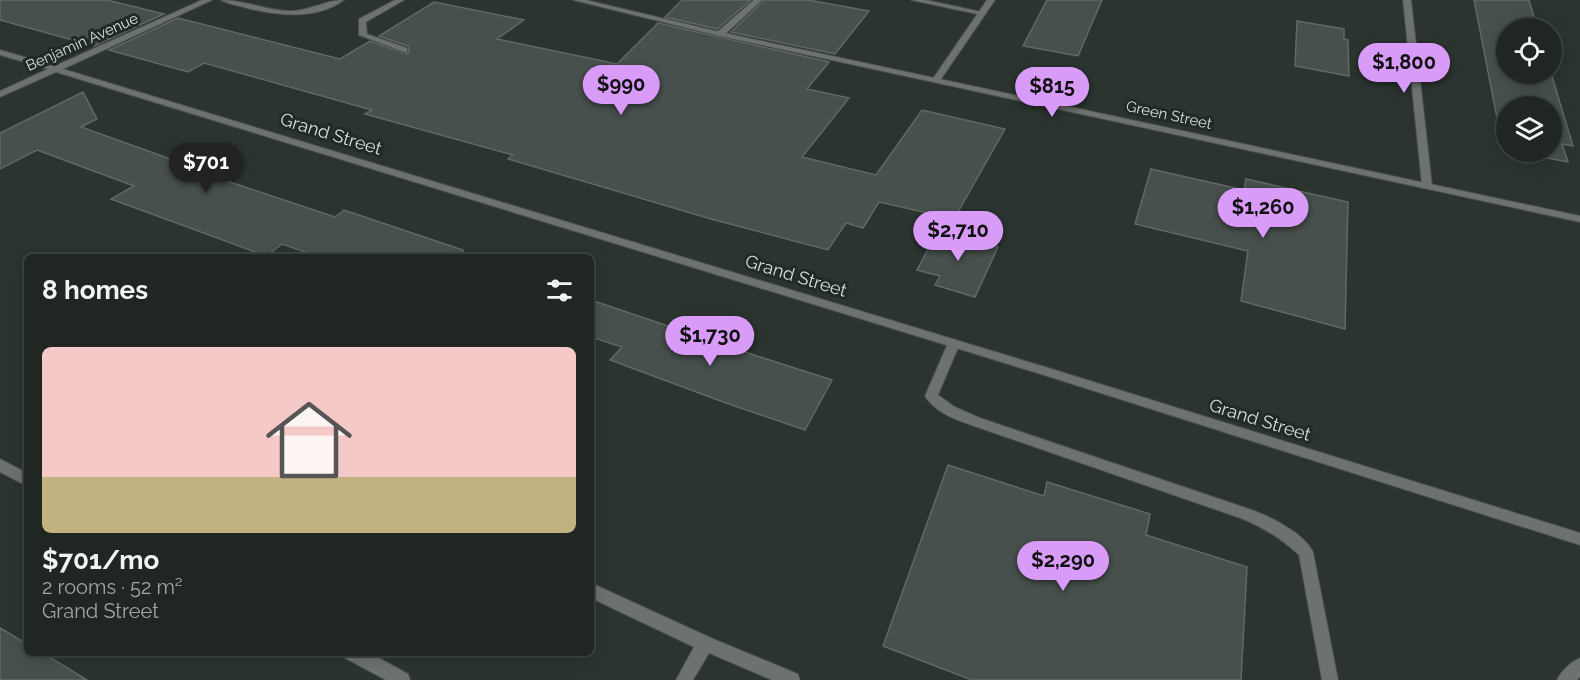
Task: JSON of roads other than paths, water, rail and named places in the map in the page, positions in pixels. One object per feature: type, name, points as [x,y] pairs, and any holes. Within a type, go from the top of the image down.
[{"type":"street","name":"Benjamin Avenue","points":[[0,94],[208,0]]},
{"type":"street","points":[[225,0],[279,14],[296,15],[340,0]]},
{"type":"street","points":[[400,0],[362,21],[363,35],[404,50]]},
{"type":"street","name":"Green Street","points":[[577,0],[596,2],[720,34],[1580,219]]},
{"type":"street","points":[[720,34],[758,0]]},
{"type":"street","points":[[915,0],[982,13]]},
{"type":"street","points":[[936,80],[991,0]]},
{"type":"street","points":[[1407,0],[1427,185]]},
{"type":"street","name":"Grand Street","points":[[0,52],[954,343],[1580,539]]},
{"type":"street","points":[[954,343],[931,396],[942,406],[958,414],[1058,450],[1247,514],[1293,539],[1306,552],[1330,680]]},
{"type":"street","points":[[0,465],[24,478]]},
{"type":"street","points":[[594,591],[705,644],[792,680]]},
{"type":"street","points":[[684,680],[705,644]]},
{"type":"street","points":[[358,656],[402,680]]},
{"type":"street","points":[[1565,680],[1580,666]]}]
